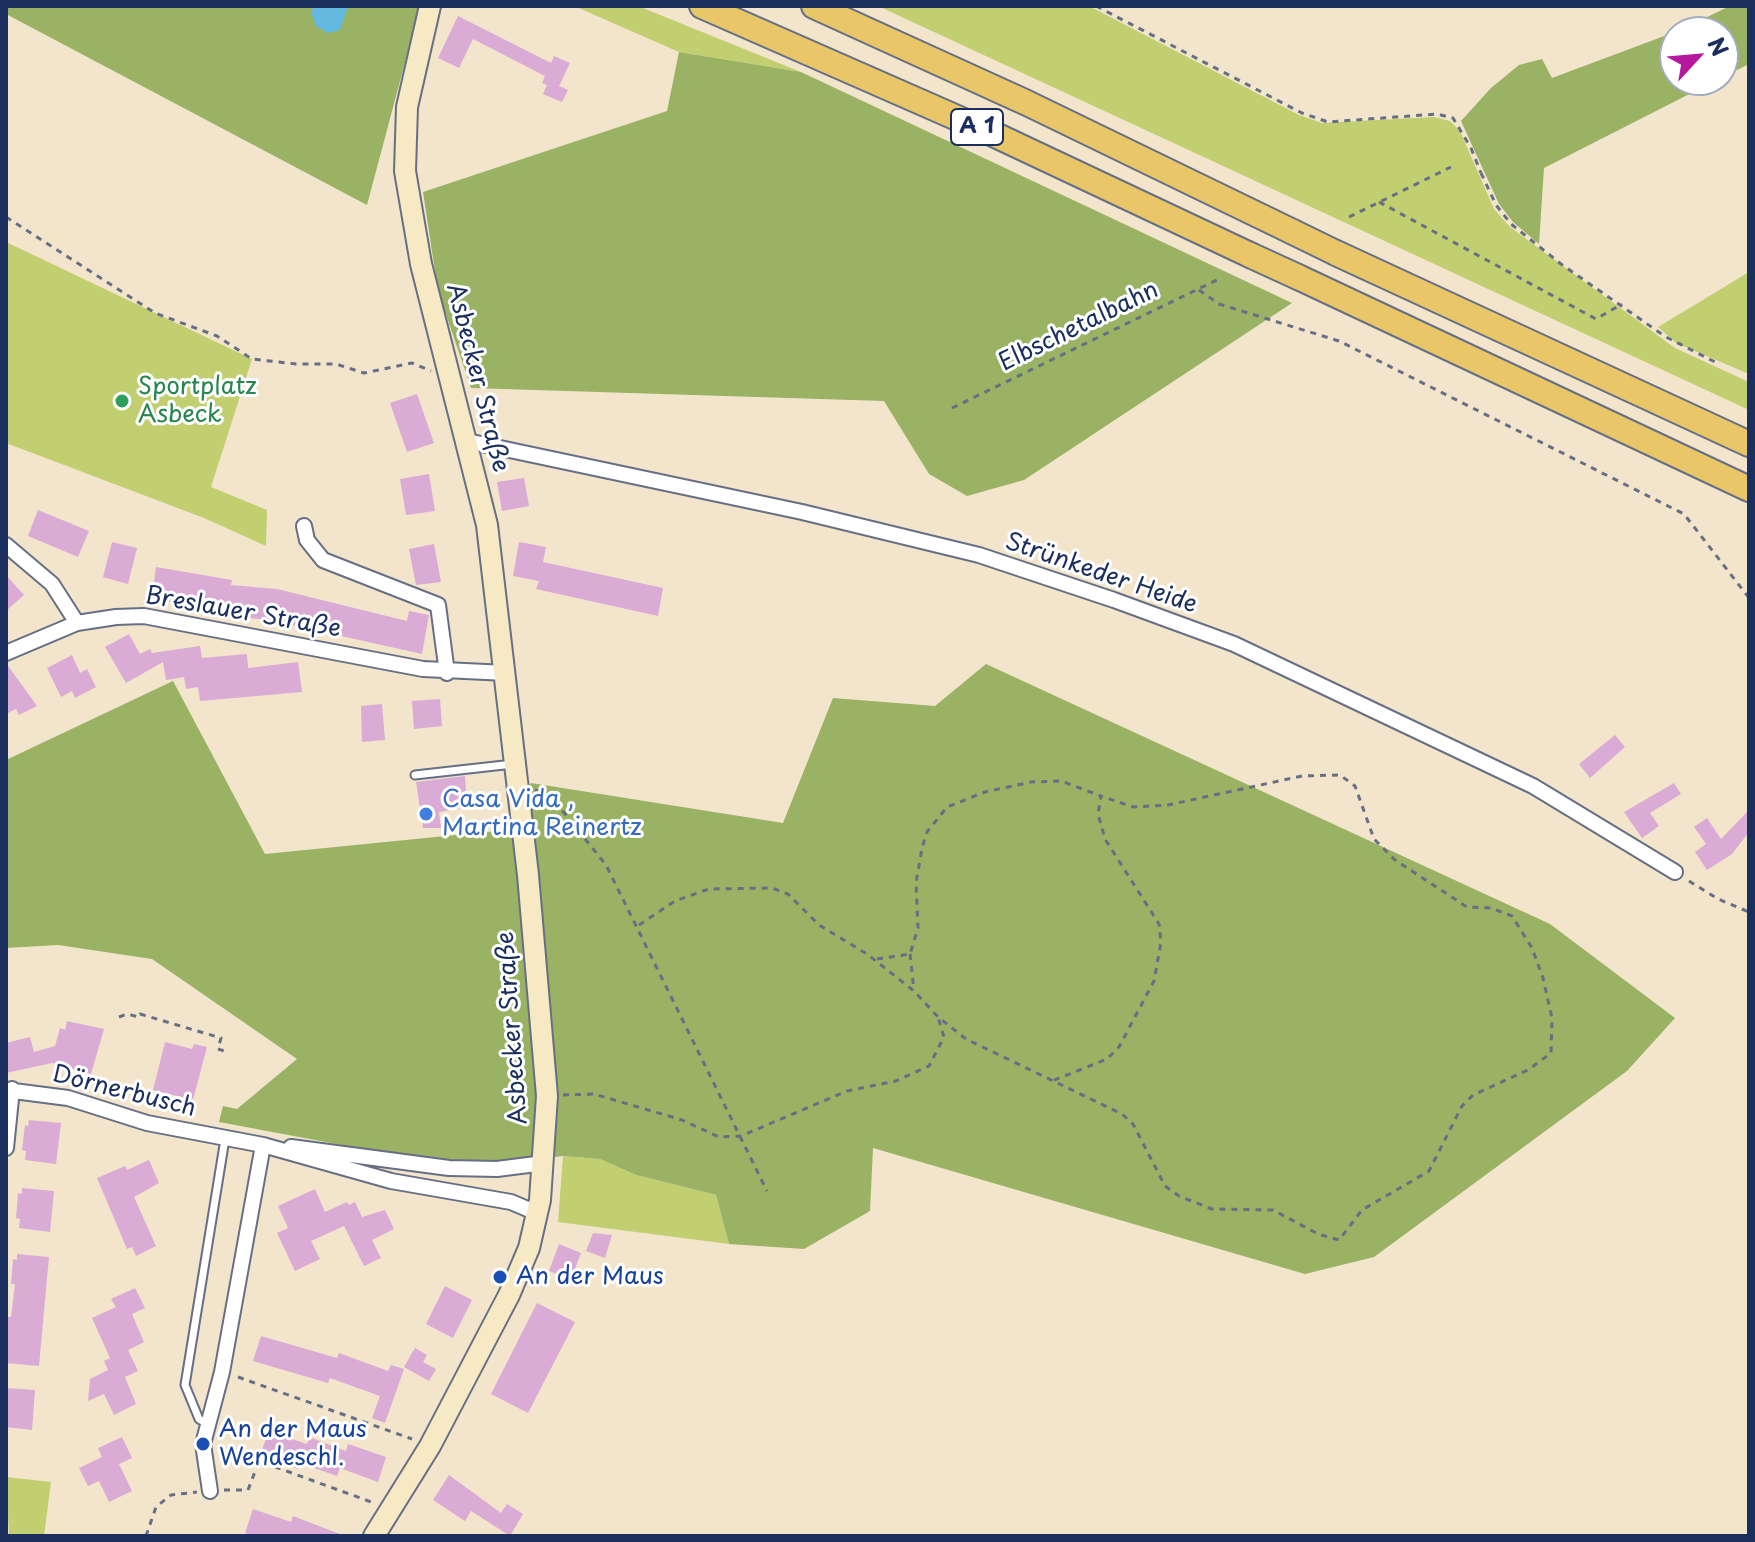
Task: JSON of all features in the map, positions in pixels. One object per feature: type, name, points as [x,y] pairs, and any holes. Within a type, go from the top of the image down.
[{"type":"highway","name":"A 1","points":[[702,6],[962,119],[1749,489]]},
{"type":"highway","name":"A 1","points":[[814,6],[1027,103],[1336,253],[1749,444]]},
{"type":"main road","name":"Asbecker Straße","points":[[379,1534],[430,1446],[509,1295],[529,1248],[544,1163],[547,1096],[507,673],[487,525],[421,264],[405,171],[407,107],[430,6]]},
{"type":"street","name":"Strünkeder Heide","points":[[467,441],[802,512],[979,555],[1114,600],[1234,644],[1533,786],[1675,872]]},
{"type":"street","points":[[304,526],[307,540],[323,560],[438,605],[447,673]]},
{"type":"street","points":[[6,545],[52,584],[77,623]]},
{"type":"street","name":"Breslauer Straße","points":[[6,653],[77,623],[144,616],[447,673],[507,673]]},
{"type":"street","name":"Dörnerbusch","points":[[6,1148],[9,1090],[68,1098],[147,1123],[225,1139]]},
{"type":"street","points":[[225,1139],[449,1168],[497,1169],[544,1163]]},
{"type":"street","points":[[263,1145],[391,1181],[511,1202],[537,1213]]},
{"type":"street","points":[[210,1491],[203,1444],[222,1372],[263,1145]]},
{"type":"lane","points":[[415,775],[516,774]]},
{"type":"lane","points":[[209,1425],[199,1419],[185,1385],[225,1139]]},
{"type":"path","points":[[1096,6],[1302,113],[1328,122],[1437,114],[1453,118],[1471,148],[1496,205],[1511,224],[1561,264],[1666,337],[1715,362]]},
{"type":"path","points":[[1349,217],[1451,167]]},
{"type":"path","points":[[1379,202],[1596,319],[1622,304]]},
{"type":"path","points":[[6,217],[155,313],[217,336],[252,359],[336,364],[364,373],[412,363],[449,376]]},
{"type":"path","name":"Elbschetalbahn","points":[[952,408],[1221,278]]},
{"type":"path","points":[[1199,290],[1219,304],[1339,341],[1684,514],[1749,598]]},
{"type":"path","points":[[516,774],[549,794],[606,865],[639,925],[767,1191]]},
{"type":"path","points":[[639,925],[675,901],[709,889],[772,888],[788,894],[819,925],[875,960],[914,991],[957,1033],[1122,1114],[1133,1124],[1165,1186],[1179,1196],[1212,1209],[1273,1210],[1318,1234],[1339,1240],[1362,1210],[1429,1171],[1462,1106],[1473,1095],[1528,1070],[1551,1053],[1552,1018],[1543,978],[1532,948],[1512,916],[1491,908],[1467,907],[1395,860],[1374,839],[1355,786],[1340,775],[1302,776],[1168,805],[1133,807],[1061,781],[1031,782],[985,792],[947,807],[931,825],[922,848],[916,883],[918,928],[910,954],[914,991]]},
{"type":"path","points":[[1052,1081],[1107,1059],[1119,1047],[1154,981],[1161,942],[1159,924],[1105,839],[1098,814],[1101,796]]},
{"type":"path","points":[[1675,872],[1718,899],[1749,912]]},
{"type":"path","points":[[875,960],[910,954]]},
{"type":"path","points":[[119,1017],[127,1014],[139,1017],[140,1014],[221,1038],[218,1049],[227,1052]]},
{"type":"path","points":[[547,1096],[594,1094],[682,1120],[719,1137],[741,1136],[847,1091],[896,1081],[929,1066],[939,1052],[944,1037],[938,1017]]},
{"type":"path","points":[[944,1037],[957,1033]]},
{"type":"path","points":[[222,1372],[430,1446]]},
{"type":"path","points":[[146,1536],[156,1507],[171,1495],[248,1490],[259,1461],[393,1510]]},
{"type":"green space","points":[[6,6],[420,6],[367,205],[6,14]]},
{"type":"green space","points":[[574,6],[638,6],[801,72],[679,52]]},
{"type":"green space","points":[[878,6],[1089,6],[1299,115],[1322,123],[1434,117],[1450,121],[1460,131],[1494,209],[1510,227],[1675,348],[1749,382],[1749,410]]},
{"type":"green space","points":[[1730,6],[1749,6],[1749,64],[1739,69],[1739,16],[1709,16]]},
{"type":"green space","points":[[1659,38],[1659,96],[1686,96],[1544,168],[1539,244],[1513,222],[1499,204],[1461,121],[1491,88],[1519,65],[1542,59],[1552,78]]},
{"type":"green space","points":[[679,52],[801,72],[1292,303],[1024,480],[967,496],[929,474],[884,401],[471,388],[438,291],[423,192],[667,111]]},
{"type":"green space","name":"Sportplatz Asbeck","points":[[6,242],[252,359],[211,487],[267,510],[266,546],[204,518],[6,443]]},
{"type":"green space","points":[[1749,272],[1749,374],[1676,343],[1658,327]]},
{"type":"green space","points":[[986,664],[1550,924],[1675,1018],[1627,1071],[1374,1257],[1305,1274],[873,1148],[870,1211],[804,1249],[729,1244],[716,1195],[636,1175],[600,1159],[563,1156],[484,1166],[390,1154],[219,1122],[223,1106],[237,1109],[297,1059],[152,959],[58,945],[6,948],[6,760],[173,681],[265,854],[506,830],[531,783],[783,823],[833,698],[935,706]]},
{"type":"green space","points":[[563,1156],[600,1159],[636,1175],[716,1195],[729,1244],[558,1222]]},
{"type":"green space","points":[[6,1477],[51,1482],[44,1536],[9,1536]]},
{"type":"water","points":[[314,6],[348,6],[340,30],[328,33],[316,26],[311,13]]},
{"type":"building","points":[[458,16],[551,63],[554,56],[570,63],[559,86],[568,90],[562,102],[543,94],[547,85],[542,83],[545,76],[473,39],[459,68],[438,58]]},
{"type":"building","points":[[417,394],[434,443],[407,452],[390,403]]},
{"type":"building","points":[[429,474],[435,511],[406,515],[400,479]]},
{"type":"building","points":[[524,478],[529,506],[502,511],[497,482]]},
{"type":"building","points":[[38,510],[89,531],[78,557],[28,536]]},
{"type":"building","points":[[112,542],[137,548],[128,584],[103,577]]},
{"type":"building","points":[[519,542],[546,547],[543,562],[663,588],[658,616],[536,589],[539,581],[513,576]]},
{"type":"building","points":[[434,544],[441,582],[416,585],[409,549]]},
{"type":"building","points":[[156,567],[232,580],[231,585],[277,589],[407,621],[409,611],[429,615],[422,654],[292,625],[293,622],[249,618],[250,614],[152,599]]},
{"type":"building","points":[[6,575],[24,595],[6,611]]},
{"type":"building","points":[[129,634],[140,654],[150,649],[152,653],[200,646],[202,658],[247,654],[248,668],[298,662],[302,692],[200,701],[198,687],[186,689],[184,677],[166,680],[163,662],[126,683],[105,647]]},
{"type":"building","points":[[72,655],[80,673],[87,669],[96,687],[75,698],[72,691],[61,697],[47,668]]},
{"type":"building","points":[[6,663],[37,706],[19,715],[16,709],[6,714]]},
{"type":"building","points":[[440,699],[442,726],[414,729],[412,701]]},
{"type":"building","points":[[382,704],[385,740],[362,742],[361,706]]},
{"type":"building","points":[[1615,735],[1625,747],[1590,778],[1579,764]]},
{"type":"building","points":[[465,776],[467,807],[439,812],[441,828],[423,828],[416,782]]},
{"type":"building","points":[[1674,783],[1681,794],[1650,813],[1659,826],[1642,838],[1624,812]]},
{"type":"building","points":[[1749,810],[1749,832],[1732,854],[1707,870],[1695,852],[1706,844],[1694,827],[1707,818],[1721,839]]},
{"type":"building","points":[[67,1021],[104,1029],[91,1074],[52,1063],[6,1073],[6,1043],[30,1037],[34,1052],[55,1046],[60,1028],[65,1030]]},
{"type":"building","points":[[165,1042],[192,1049],[194,1044],[207,1047],[193,1100],[153,1090]]},
{"type":"building","points":[[29,1120],[61,1123],[56,1164],[25,1160],[26,1151],[22,1150],[25,1125],[28,1126]]},
{"type":"building","points":[[149,1160],[159,1183],[134,1197],[156,1246],[136,1256],[132,1247],[127,1249],[97,1178]]},
{"type":"building","points":[[22,1188],[54,1191],[50,1232],[19,1228],[20,1219],[16,1218],[18,1193],[22,1194]]},
{"type":"building","points":[[315,1189],[325,1212],[347,1202],[349,1205],[355,1202],[362,1217],[385,1210],[394,1229],[372,1240],[381,1258],[364,1266],[344,1226],[311,1241],[320,1259],[295,1271],[277,1233],[288,1228],[278,1206]]},
{"type":"building","points":[[593,1233],[612,1235],[605,1258],[586,1251]]},
{"type":"building","points":[[559,1244],[581,1253],[571,1279],[549,1271]]},
{"type":"building","points":[[17,1254],[49,1257],[39,1366],[6,1363],[6,1317],[11,1317],[15,1284],[11,1284],[13,1259],[17,1260]]},
{"type":"building","points":[[445,1286],[472,1300],[453,1338],[426,1324]]},
{"type":"building","points":[[135,1288],[145,1308],[132,1314],[144,1342],[128,1350],[138,1371],[125,1377],[136,1404],[114,1415],[104,1394],[88,1401],[90,1379],[108,1370],[104,1361],[110,1358],[92,1318],[116,1307],[111,1299]]},
{"type":"building","points":[[537,1303],[575,1322],[528,1413],[491,1394]]},
{"type":"building","points":[[261,1336],[337,1358],[339,1353],[388,1371],[391,1365],[404,1369],[385,1423],[372,1418],[380,1396],[330,1378],[328,1383],[253,1361]]},
{"type":"building","points":[[415,1348],[427,1355],[423,1362],[436,1369],[429,1381],[404,1367]]},
{"type":"building","points":[[6,1388],[35,1390],[32,1430],[6,1427]]},
{"type":"building","points":[[269,1431],[307,1444],[309,1437],[346,1451],[348,1444],[386,1457],[378,1482],[340,1468],[337,1476],[300,1463],[298,1469],[260,1455]]},
{"type":"building","points":[[122,1437],[132,1458],[119,1464],[132,1491],[109,1502],[99,1481],[88,1486],[79,1468],[102,1457],[98,1448]]},
{"type":"building","points":[[449,1475],[501,1513],[507,1504],[523,1514],[510,1536],[471,1511],[465,1521],[433,1500]]},
{"type":"building","points":[[253,1509],[291,1522],[293,1516],[345,1536],[252,1536],[245,1533]]},
{"type":"place","name":"Sportplatz Asbeck","points":[[122,401]]},
{"type":"place","name":"Casa Vida , Martina Reinertz","points":[[426,814]]},
{"type":"place","name":"An der Maus","points":[[500,1277]]},
{"type":"place","name":"An der Maus Wendeschl.","points":[[203,1444]]}]
